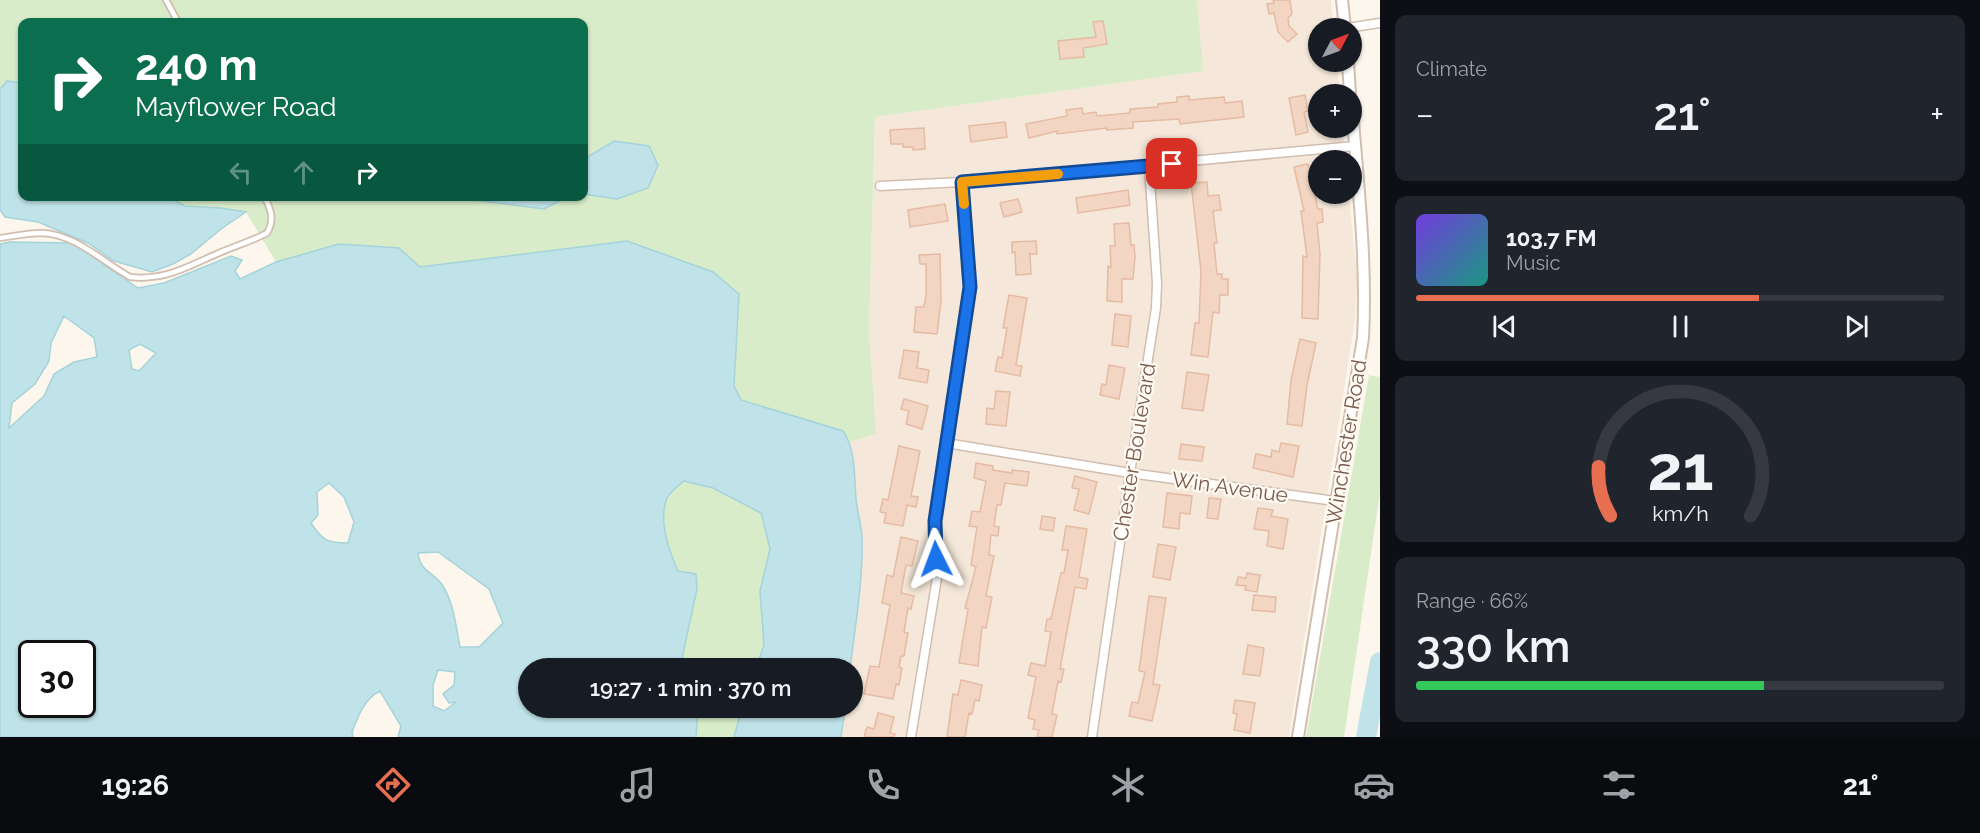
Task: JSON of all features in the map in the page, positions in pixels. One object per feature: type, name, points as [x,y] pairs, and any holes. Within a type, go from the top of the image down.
[{"type":"street","points":[[1342,0],[1345,18]]},
{"type":"street","points":[[1362,26],[1380,23]]},
{"type":"street","name":"Winchester Road","points":[[1298,737],[1363,338],[1364,262],[1354,138]]},
{"type":"street","points":[[880,186],[962,182],[1355,146]]},
{"type":"street","name":"Chester Boulevard","points":[[1092,737],[1156,308],[1149,166]]},
{"type":"street","points":[[911,737],[937,578],[935,521],[970,287],[962,182]]},
{"type":"street","name":"Win Avenue","points":[[946,443],[1130,473],[1335,501]]},
{"type":"lane","points":[[166,0],[176,18]]},
{"type":"lane","points":[[0,238],[42,233],[57,236],[72,241],[130,277],[162,276],[184,270],[267,233],[272,226],[272,218],[266,201]]},
{"type":"shaded area","points":[[1197,0],[1331,0],[1333,18],[1308,18],[1308,72],[1338,72],[1339,84],[1308,84],[1308,138],[1344,138],[1345,150],[1308,150],[1308,204],[1350,204],[1357,276],[1355,320],[1289,737],[841,737],[844,718],[863,718],[863,658],[851,658],[862,570],[854,463],[850,442],[875,434],[869,331],[875,117],[1202,71]]},
{"type":"green space","points":[[0,0],[1197,0],[1203,71],[875,117],[869,331],[876,434],[850,442],[843,431],[741,400],[734,386],[739,294],[713,272],[627,241],[420,267],[399,248],[339,244],[276,262],[246,212],[185,206],[176,201],[487,201],[544,209],[559,201],[588,201],[588,195],[617,199],[647,188],[658,165],[614,141],[588,156],[588,18],[18,18],[18,82],[7,81],[0,89]]},
{"type":"green space","points":[[1369,375],[1380,377],[1380,492],[1344,737],[1306,737]]},
{"type":"green space","points":[[684,481],[713,488],[760,513],[770,549],[760,591],[764,645],[760,658],[682,658],[697,589],[696,575],[678,571],[667,545],[663,516],[667,498]]},
{"type":"green space","points":[[697,718],[739,718],[734,737],[696,737]]},
{"type":"water","points":[[7,81],[18,82],[18,201],[176,201],[185,206],[246,212],[191,254],[152,272],[114,261],[88,243],[38,222],[5,217],[0,210],[0,89]]},
{"type":"water","points":[[614,141],[649,146],[658,165],[648,188],[617,199],[588,195],[588,157]]},
{"type":"water","points":[[482,201],[559,201],[544,209]]},
{"type":"water","points":[[627,241],[713,272],[739,294],[734,386],[741,400],[843,431],[850,446],[862,539],[860,588],[851,658],[760,658],[764,645],[760,591],[770,549],[761,513],[713,488],[684,481],[667,498],[664,516],[668,545],[678,571],[696,574],[697,589],[682,658],[518,658],[518,718],[697,718],[696,737],[398,737],[401,726],[380,691],[370,698],[363,708],[352,732],[353,737],[0,737],[0,244],[10,242],[73,243],[138,288],[164,283],[231,256],[242,260],[235,271],[240,279],[276,262],[339,244],[399,248],[420,267]],"holes":[[[64,316],[94,338],[97,357],[74,362],[54,374],[44,396],[9,428],[12,403],[35,384],[49,361],[51,343]],[[140,344],[156,353],[139,371],[132,369],[129,350]],[[329,483],[344,497],[354,522],[348,543],[330,541],[322,537],[311,523],[318,515],[317,492]],[[438,552],[489,589],[503,623],[479,647],[460,647],[447,593],[439,581],[421,564],[418,553]],[[438,670],[455,672],[454,685],[443,694],[449,703],[456,702],[444,711],[433,706],[433,685]]]},
{"type":"water","points":[[739,718],[844,718],[841,737],[734,737]]},
{"type":"building","points":[[1273,0],[1290,0],[1292,14],[1288,18],[1289,26],[1297,34],[1288,42],[1278,32],[1274,13],[1269,14],[1267,4],[1274,3]]},
{"type":"building","points":[[1103,21],[1107,44],[1083,48],[1084,57],[1060,59],[1058,41],[1096,37],[1093,22]]},
{"type":"building","points":[[1305,95],[1308,111],[1304,112],[1308,132],[1296,135],[1289,98]]},
{"type":"building","points":[[1189,96],[1189,100],[1224,97],[1225,103],[1242,101],[1244,117],[1180,124],[1179,119],[1133,122],[1133,128],[1107,130],[1107,128],[1057,134],[1057,131],[1029,138],[1026,124],[1067,116],[1066,110],[1082,108],[1083,114],[1096,112],[1097,116],[1130,113],[1130,109],[1158,107],[1158,104],[1177,102],[1177,97]]},
{"type":"building","points":[[1005,122],[1007,137],[971,142],[969,126]]},
{"type":"building","points":[[924,128],[925,149],[913,150],[913,147],[903,147],[903,144],[891,144],[890,130]]},
{"type":"building","points":[[1308,164],[1308,204],[1317,204],[1318,209],[1322,209],[1323,222],[1317,223],[1320,254],[1318,319],[1302,318],[1303,256],[1307,257],[1301,211],[1304,211],[1294,167]]},
{"type":"building","points":[[1207,182],[1208,196],[1219,195],[1221,210],[1213,211],[1217,243],[1214,243],[1217,274],[1222,274],[1222,279],[1228,279],[1228,295],[1220,295],[1219,313],[1213,312],[1208,357],[1191,355],[1195,323],[1199,323],[1201,271],[1191,183]]},
{"type":"building","points":[[1128,190],[1130,205],[1078,213],[1076,198]]},
{"type":"building","points":[[1018,199],[1022,212],[1004,217],[1000,203]]},
{"type":"building","points":[[945,204],[948,221],[910,227],[908,210]]},
{"type":"building","points":[[1129,223],[1131,245],[1134,245],[1135,257],[1133,279],[1122,279],[1122,302],[1107,301],[1108,266],[1111,267],[1110,246],[1115,246],[1114,224]]},
{"type":"building","points":[[1036,241],[1037,254],[1030,254],[1031,274],[1016,275],[1012,242]]},
{"type":"building","points":[[940,254],[941,301],[937,334],[914,332],[916,307],[924,307],[926,295],[926,264],[920,264],[919,255]]},
{"type":"building","points":[[1009,295],[1027,298],[1016,365],[1022,366],[1020,376],[995,371],[998,357],[1002,358],[1007,328],[1003,328]]},
{"type":"building","points":[[1115,314],[1131,316],[1128,347],[1112,345]]},
{"type":"building","points":[[1300,339],[1316,343],[1307,385],[1302,426],[1287,424],[1291,380]]},
{"type":"building","points":[[904,350],[919,352],[917,368],[929,370],[927,383],[899,378]]},
{"type":"building","points":[[1109,365],[1125,368],[1119,399],[1100,395],[1102,384],[1106,385]]},
{"type":"building","points":[[1187,372],[1209,375],[1203,411],[1182,408]]},
{"type":"building","points":[[996,391],[1010,392],[1006,426],[986,424],[987,408],[994,409]]},
{"type":"building","points":[[904,399],[928,406],[922,429],[906,424],[909,411],[901,409]]},
{"type":"building","points":[[1281,443],[1299,446],[1293,477],[1253,468],[1256,454],[1271,457],[1272,450],[1279,452]]},
{"type":"building","points":[[1181,444],[1204,447],[1202,461],[1179,459]]},
{"type":"building","points":[[899,446],[920,451],[911,496],[918,497],[916,507],[907,505],[903,526],[884,523],[886,513],[880,512],[883,499],[888,500]]},
{"type":"building","points":[[976,463],[993,466],[993,470],[1012,473],[1012,470],[1029,472],[1027,486],[1005,483],[1001,505],[997,505],[994,526],[999,527],[998,536],[991,535],[989,555],[994,556],[986,596],[992,597],[986,628],[982,627],[978,666],[959,663],[968,609],[965,608],[976,567],[971,565],[977,527],[969,526],[972,511],[980,512],[986,481],[974,478]]},
{"type":"building","points":[[1075,476],[1097,482],[1089,514],[1074,510],[1079,489],[1072,488]]},
{"type":"building","points":[[1167,493],[1192,496],[1190,514],[1180,513],[1179,529],[1163,527]]},
{"type":"building","points":[[1209,498],[1221,499],[1218,519],[1207,518]]},
{"type":"building","points":[[1258,508],[1273,510],[1271,516],[1288,519],[1283,549],[1267,546],[1269,531],[1254,529]]},
{"type":"building","points":[[1042,516],[1055,518],[1053,531],[1040,529]]},
{"type":"building","points":[[1066,526],[1087,529],[1079,577],[1088,579],[1086,589],[1075,587],[1060,669],[1064,669],[1061,682],[1058,681],[1052,714],[1057,715],[1052,737],[1037,737],[1039,730],[1033,729],[1035,720],[1028,718],[1036,677],[1028,675],[1031,663],[1045,666],[1051,632],[1045,631],[1047,619],[1051,619],[1068,550],[1062,550]]},
{"type":"building","points":[[901,537],[918,541],[912,566],[906,565],[901,593],[914,596],[911,609],[908,608],[904,632],[908,633],[904,656],[901,656],[899,667],[902,668],[899,685],[896,684],[893,699],[864,694],[870,666],[879,667],[890,605],[882,603],[887,575],[893,577]]},
{"type":"building","points":[[1158,544],[1176,547],[1170,580],[1153,577]]},
{"type":"building","points":[[1247,573],[1260,575],[1257,592],[1245,590],[1246,586],[1236,585],[1238,577],[1246,578]]},
{"type":"building","points":[[1254,595],[1276,597],[1275,612],[1252,610]]},
{"type":"building","points":[[1149,596],[1166,598],[1153,684],[1160,685],[1152,721],[1129,716],[1132,702],[1138,703],[1145,672],[1139,671]]},
{"type":"building","points":[[1248,645],[1264,648],[1260,676],[1243,674]]},
{"type":"building","points":[[961,680],[982,685],[979,701],[975,700],[972,714],[969,713],[965,737],[947,737],[953,694],[958,695]]},
{"type":"building","points":[[1235,700],[1255,703],[1250,733],[1234,730],[1237,714],[1233,713]]},
{"type":"building","points":[[878,713],[894,717],[890,733],[895,734],[894,737],[864,737],[867,727],[874,729]]},
{"type":"waterway","points":[[1366,737],[1380,662]]},
{"type":"slow traffic","points":[[964,204],[962,182],[1058,174]]},
{"type":"route","points":[[936,559],[935,521],[970,287],[962,182],[1172,164]]}]
